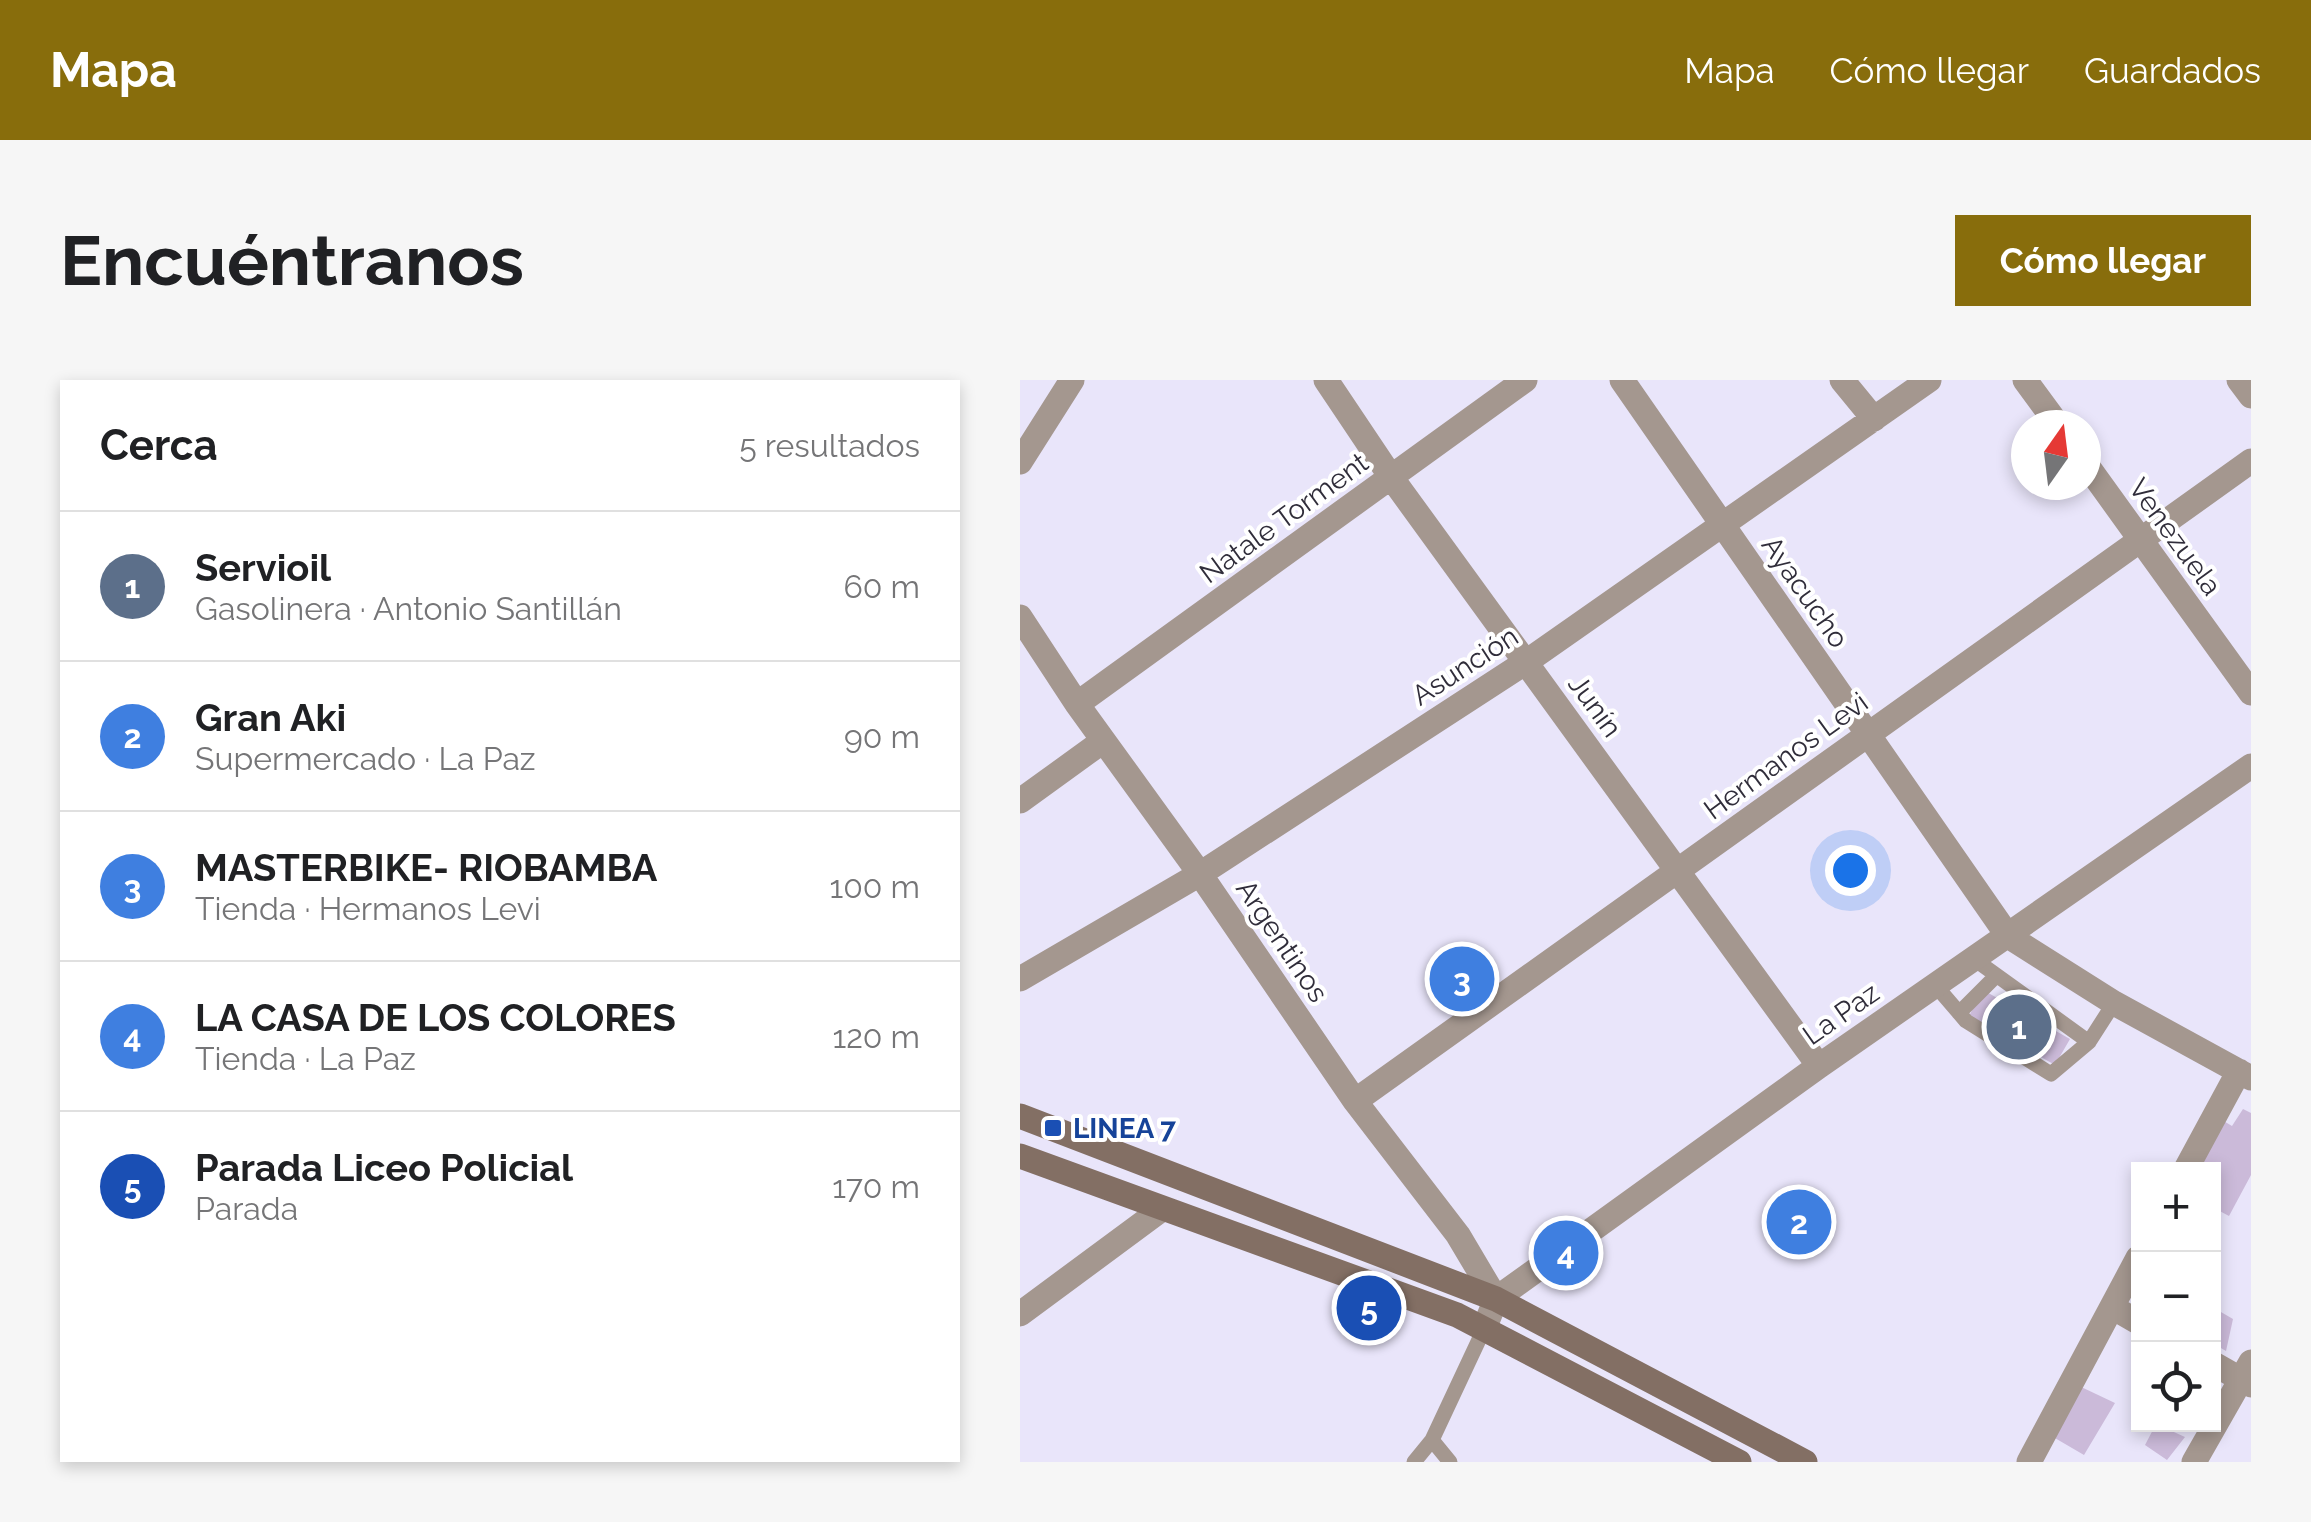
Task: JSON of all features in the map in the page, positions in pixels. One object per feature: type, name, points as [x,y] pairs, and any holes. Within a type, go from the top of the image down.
[{"type":"street","points":[[1020,462],[1072,380]]},
{"type":"street","name":"Junín","points":[[1326,380],[1391,477],[1819,1066]]},
{"type":"street","name":"Natale Torment","points":[[1078,704],[1526,380]]},
{"type":"street","name":"Ayacucho","points":[[1622,380],[2008,936]]},
{"type":"street","points":[[1842,380],[1874,419]]},
{"type":"street","name":"Asunción","points":[[1020,979],[1200,874],[1526,662],[1929,380]]},
{"type":"street","points":[[2025,380],[2047,410]]},
{"type":"street","points":[[2239,380],[2251,396]]},
{"type":"street","name":"Hermanos Levi","points":[[1355,1101],[2251,461]]},
{"type":"street","name":"Venezuela","points":[[2101,485],[2251,693]]},
{"type":"street","name":"Argentinos","points":[[1020,617],[1355,1101],[1458,1235],[1496,1299]]},
{"type":"street","points":[[1020,801],[1103,741]]},
{"type":"street","name":"La Paz","points":[[1496,1299],[1819,1066],[2251,766]]},
{"type":"street","points":[[2008,936],[2114,1003],[2245,1075],[2191,1162]]},
{"type":"street","points":[[1020,1116],[1496,1299],[1804,1462]]},
{"type":"street","points":[[1020,1156],[1457,1314],[1740,1462]]},
{"type":"street","points":[[1020,1314],[1162,1209]]},
{"type":"street","points":[[2029,1462],[2131,1271]]},
{"type":"street","points":[[1484,1329],[1496,1299]]},
{"type":"street","points":[[2112,1308],[2131,1318]]},
{"type":"street","points":[[2194,1462],[2248,1376],[2221,1366]]},
{"type":"lane","points":[[1974,959],[2089,1042]]},
{"type":"lane","points":[[1959,1013],[1996,976]]},
{"type":"lane","points":[[1936,986],[1966,1021],[2051,1074],[2089,1042],[2114,1003]]},
{"type":"lane","points":[[1414,1462],[1432,1440],[1484,1329]]},
{"type":"lane","points":[[1432,1440],[1450,1462]]},
{"type":"building","points":[[1983,990],[2070,1039],[2055,1065],[1969,1016]]},
{"type":"building","points":[[2243,1109],[2251,1113],[2251,1175],[2229,1216],[2221,1212],[2221,1162],[2194,1162],[2217,1117],[2232,1126]]},
{"type":"building","points":[[2221,1312],[2233,1319],[2226,1351],[2221,1348]]},
{"type":"building","points":[[2077,1385],[2115,1403],[2084,1455],[2048,1434]]},
{"type":"building","points":[[2152,1432],[2174,1432],[2185,1437],[2167,1460],[2145,1445]]},
{"type":"place","name":"MASTERBIKE- RIOBAMBA","points":[[1462,979]]},
{"type":"place","name":"Servioil","points":[[2019,1027]]},
{"type":"place","name":"LINEA 7","points":[[1053,1128]]},
{"type":"place","name":"Gran Aki","points":[[1799,1222]]},
{"type":"place","name":"LA CASA DE LOS COLORES","points":[[1566,1253]]},
{"type":"place","name":"Parada Liceo Policial","points":[[1369,1308]]}]
